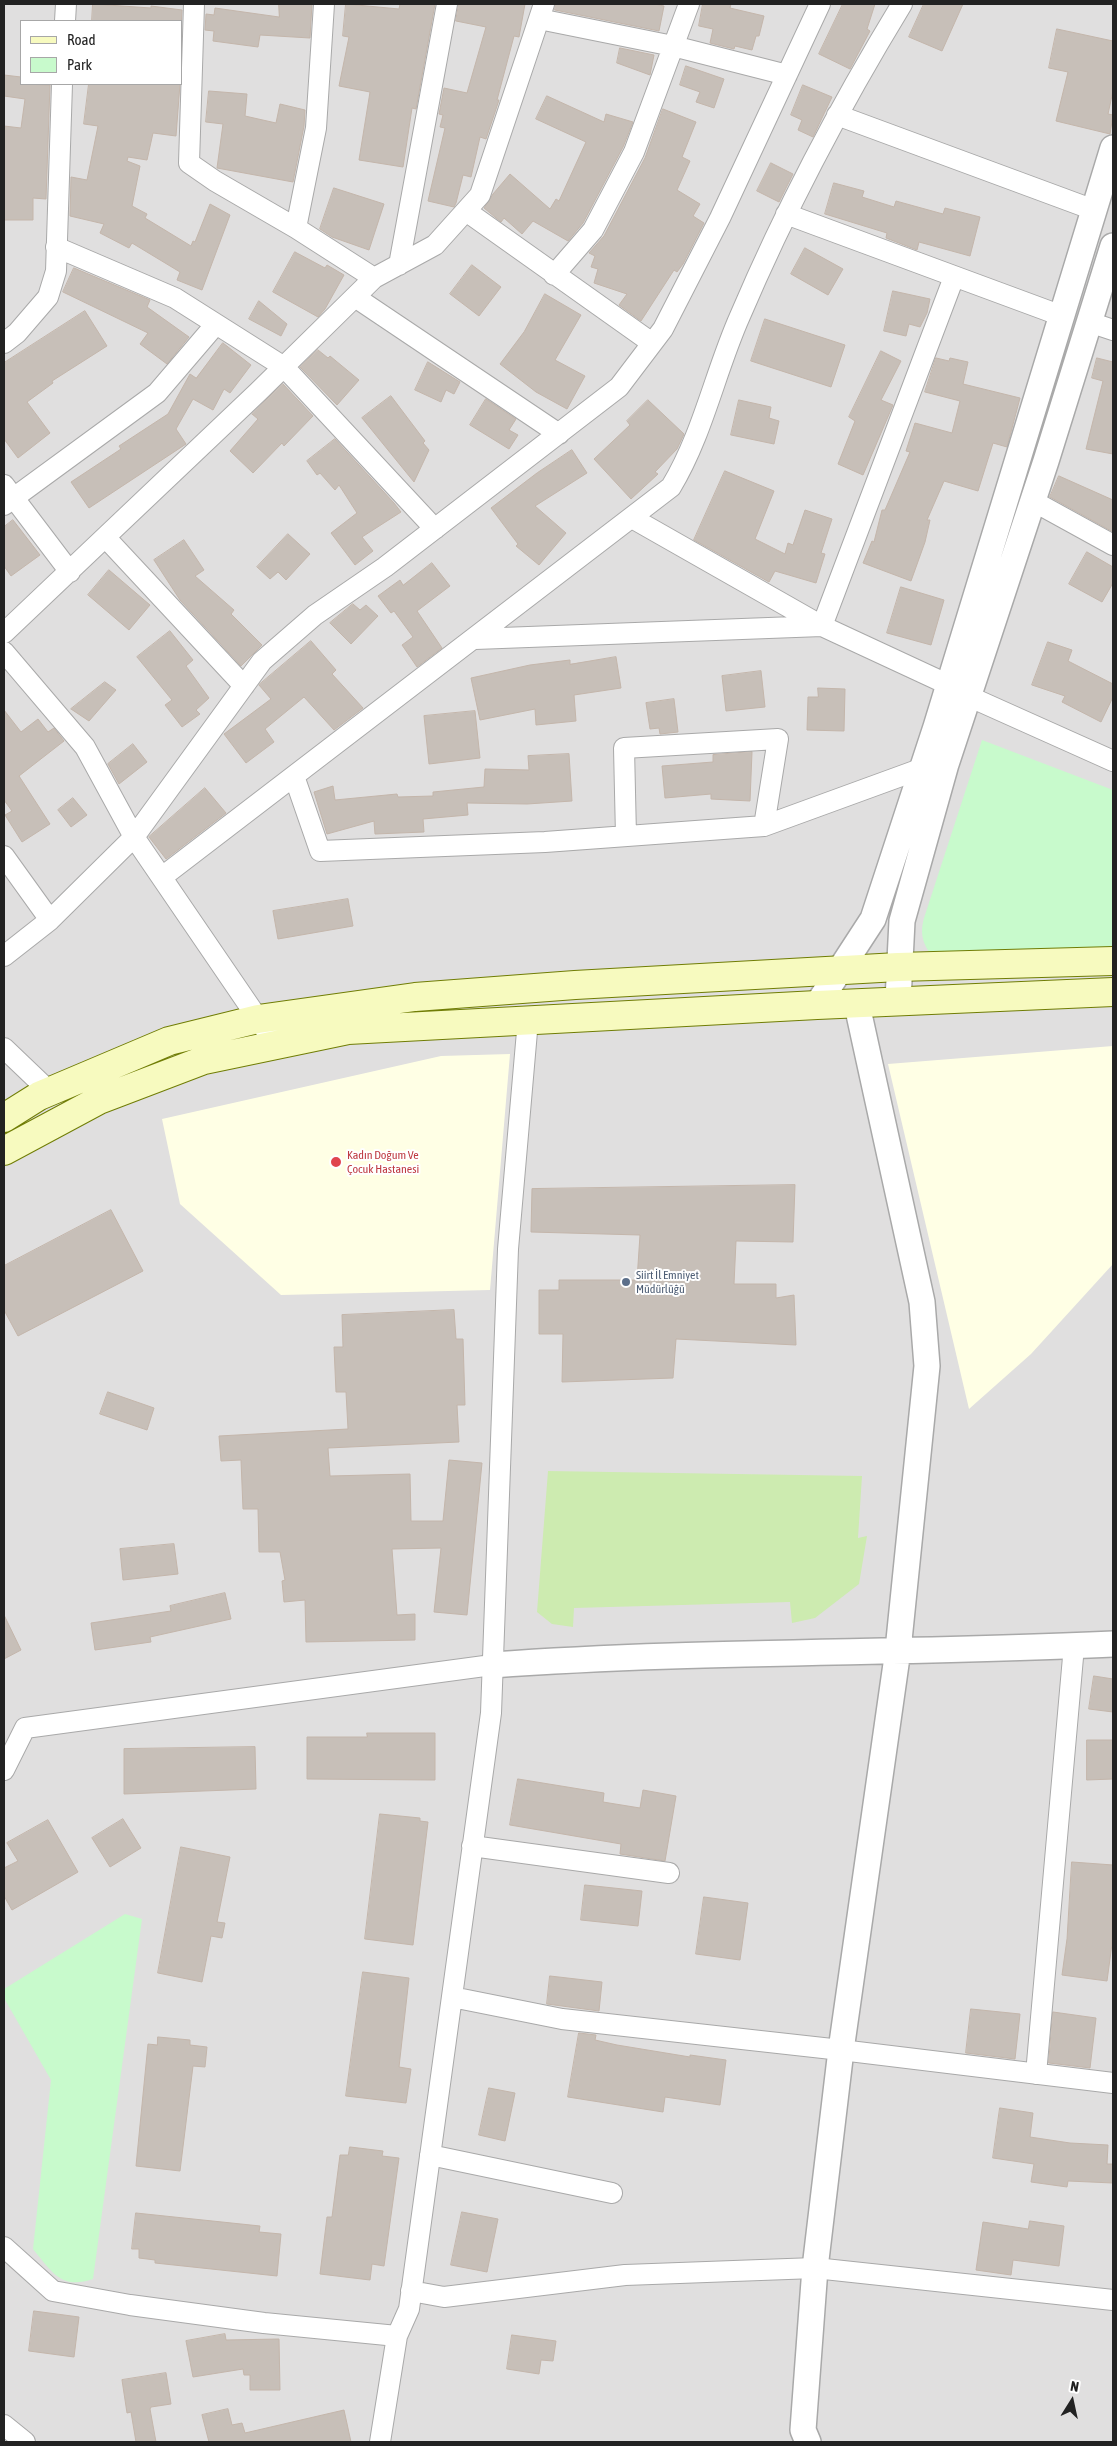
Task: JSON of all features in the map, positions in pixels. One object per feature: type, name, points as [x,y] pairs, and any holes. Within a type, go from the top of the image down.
[{"type":"main road","points":[[4,1118],[49,1091],[169,1041],[258,1019],[416,997],[575,985],[898,967],[1113,961]]},
{"type":"main road","points":[[4,1151],[99,1100],[204,1060],[348,1030],[817,1005],[858,1005],[898,1000],[1113,992]]},
{"type":"street","points":[[65,20],[66,4]]},
{"type":"street","points":[[194,4],[189,163],[215,181],[296,228],[374,278]]},
{"type":"street","points":[[296,228],[316,128],[324,4]]},
{"type":"street","points":[[399,265],[447,4]]},
{"type":"street","points":[[554,275],[593,230],[634,152],[689,4]]},
{"type":"street","points":[[4,956],[50,920],[134,837],[262,661],[315,616],[435,529],[619,387],[663,329],[720,218],[820,4]]},
{"type":"street","points":[[162,877],[671,487],[687,460],[725,350],[770,245],[853,84],[902,4]]},
{"type":"street","points":[[4,633],[106,538],[374,278],[435,245],[480,195],[542,11],[786,76]]},
{"type":"street","points":[[4,343],[18,333],[48,296],[56,271],[62,85]]},
{"type":"street","points":[[837,115],[1094,210]]},
{"type":"street","points":[[898,1000],[898,967],[902,921],[946,764],[959,690],[1062,316],[1113,148]]},
{"type":"street","points":[[466,211],[652,343]]},
{"type":"street","points":[[786,214],[1062,316]]},
{"type":"street","points":[[817,1005],[873,919],[922,768],[959,690],[1033,501],[1113,246]]},
{"type":"street","points":[[56,247],[175,298],[284,367],[435,529]]},
{"type":"street","points":[[822,626],[954,277]]},
{"type":"street","points":[[355,297],[559,434]]},
{"type":"street","points":[[1089,322],[1113,330]]},
{"type":"street","points":[[70,572],[7,496],[157,393],[216,324]]},
{"type":"street","points":[[1033,501],[1113,545]]},
{"type":"street","points":[[632,518],[822,626],[1113,761]]},
{"type":"street","points":[[106,538],[244,686]]},
{"type":"street","points":[[475,639],[822,626]]},
{"type":"street","points":[[4,652],[85,747],[134,837],[276,1045]]},
{"type":"street","points":[[626,836],[624,748],[778,739],[764,826]]},
{"type":"street","points":[[294,776],[320,851],[626,836],[764,826],[922,768]]},
{"type":"street","points":[[4,856],[50,920]]},
{"type":"street","points":[[808,2442],[803,2430],[815,2268],[841,2050],[898,1650],[927,1366],[922,1302],[858,1005]]},
{"type":"street","points":[[380,2442],[397,2336],[409,2309],[490,1713],[508,1249],[528,1020]]},
{"type":"street","points":[[4,1048],[49,1091]]},
{"type":"street","points":[[4,1770],[25,1728],[492,1665],[684,1654],[1113,1644]]},
{"type":"street","points":[[1036,2074],[1074,1646]]},
{"type":"street","points":[[472,1846],[669,1874]]},
{"type":"street","points":[[452,1997],[562,2019],[1113,2083]]},
{"type":"street","points":[[430,2155],[612,2193]]},
{"type":"street","points":[[4,2247],[53,2291],[130,2305],[264,2323],[397,2336]]},
{"type":"street","points":[[411,2291],[444,2297],[625,2275],[815,2268],[1113,2300]]},
{"type":"street","points":[[4,2425],[25,2442]]},
{"type":"shaded area","points":[[4,4],[1113,4],[1113,2442],[4,2442]]},
{"type":"shaded area","points":[[1113,1046],[1113,1264],[1031,1354],[969,1409],[888,1064]]},
{"type":"shaded area","name":"Kadın Doğum Ve Çocuk Hastanesi","points":[[510,1054],[490,1290],[281,1295],[180,1204],[162,1119],[441,1056]]},
{"type":"green space","points":[[982,740],[1113,790],[1113,953],[935,960],[928,950],[922,936],[924,918]]},
{"type":"green space","points":[[548,1471],[862,1476],[858,1538],[867,1536],[859,1584],[815,1618],[792,1623],[790,1602],[574,1608],[573,1627],[552,1624],[537,1612]]},
{"type":"green space","points":[[125,1914],[142,1919],[93,2279],[73,2282],[58,2277],[33,2249],[51,2080],[4,1998],[4,1989]]},
{"type":"building","points":[[93,4],[151,8],[151,6],[182,10],[181,20],[92,20]]},
{"type":"building","points":[[279,4],[312,4],[310,38],[260,35],[258,47],[213,41],[214,31],[205,30],[206,14],[214,15],[215,8],[279,17]]},
{"type":"building","points":[[346,4],[399,9],[400,4],[435,4],[416,109],[412,108],[403,167],[359,160],[370,92],[339,86],[349,37],[343,36]]},
{"type":"building","points":[[459,4],[525,4],[519,37],[514,36],[497,100],[499,100],[486,139],[480,137],[471,177],[463,175],[454,207],[428,201],[445,128],[440,127],[443,115],[439,114],[444,88],[467,93],[486,27],[456,21]]},
{"type":"building","points":[[556,4],[655,4],[664,6],[659,31],[555,10]]},
{"type":"building","points":[[703,4],[731,4],[730,8],[764,16],[759,36],[756,36],[752,50],[735,46],[734,49],[710,43],[713,29],[699,26]]},
{"type":"building","points":[[843,4],[875,4],[867,29],[870,31],[850,69],[819,54]]},
{"type":"building","points":[[924,4],[963,4],[942,51],[909,37]]},
{"type":"building","points":[[1057,29],[1113,41],[1113,91],[1108,114],[1113,115],[1110,134],[1056,121],[1068,72],[1049,68]]},
{"type":"building","points":[[620,48],[654,55],[650,75],[617,63]]},
{"type":"building","points":[[686,66],[724,79],[714,108],[696,102],[700,92],[680,85]]},
{"type":"building","points":[[4,75],[20,77],[20,85],[50,85],[46,199],[33,198],[33,220],[4,220],[4,126],[21,128],[25,99],[4,96]]},
{"type":"building","points":[[89,85],[180,85],[176,136],[153,133],[147,160],[128,157],[127,161],[140,166],[132,206],[147,214],[145,218],[191,246],[193,241],[195,242],[210,204],[230,215],[202,290],[177,280],[180,272],[132,243],[129,248],[100,233],[104,224],[70,216],[71,177],[87,180],[98,126],[84,124]]},
{"type":"building","points":[[803,85],[832,97],[813,137],[798,130],[802,120],[791,115]]},
{"type":"building","points":[[209,91],[247,94],[245,116],[276,123],[280,104],[305,110],[304,126],[293,182],[217,168],[223,124],[206,122]]},
{"type":"building","points":[[547,96],[604,122],[606,114],[633,122],[623,147],[583,223],[568,241],[533,221],[522,234],[504,218],[501,222],[484,208],[510,174],[550,209],[556,199],[559,201],[586,142],[536,119]]},
{"type":"building","points":[[663,109],[696,122],[682,157],[690,161],[677,190],[700,204],[693,216],[704,223],[683,264],[677,272],[674,270],[641,321],[619,305],[627,294],[594,283],[598,269],[591,267],[595,256],[589,253],[604,236],[645,158]]},
{"type":"building","points":[[771,163],[793,174],[779,202],[757,191]]},
{"type":"building","points":[[834,183],[864,191],[862,197],[894,207],[896,201],[943,214],[945,208],[980,217],[970,256],[919,242],[917,250],[886,238],[887,233],[825,214]]},
{"type":"building","points":[[334,188],[384,204],[369,250],[332,237],[320,229]]},
{"type":"building","points":[[805,248],[843,269],[828,295],[791,274]]},
{"type":"building","points":[[295,252],[325,268],[327,265],[344,275],[325,309],[318,317],[273,292]]},
{"type":"building","points":[[472,265],[501,287],[479,316],[450,294]]},
{"type":"building","points":[[74,268],[150,300],[147,307],[189,337],[167,364],[140,344],[148,333],[63,292]]},
{"type":"building","points":[[893,291],[930,299],[927,313],[920,327],[909,324],[906,336],[884,331]]},
{"type":"building","points":[[545,294],[581,315],[555,360],[585,376],[567,409],[536,392],[500,364],[524,332]]},
{"type":"building","points":[[259,301],[287,324],[281,336],[249,319]]},
{"type":"building","points":[[85,311],[107,346],[52,381],[53,383],[27,402],[50,433],[18,458],[4,439],[4,363]]},
{"type":"building","points":[[765,319],[845,345],[831,387],[751,361]]},
{"type":"building","points":[[223,343],[251,365],[230,393],[224,389],[213,410],[193,399],[176,429],[186,444],[89,508],[71,482],[121,449],[119,446],[168,414],[190,374],[196,378]]},
{"type":"building","points":[[318,350],[328,358],[330,356],[359,380],[337,405],[300,367]]},
{"type":"building","points":[[881,351],[901,361],[881,400],[893,405],[863,475],[838,464],[855,421],[849,417]]},
{"type":"building","points":[[936,358],[949,361],[950,358],[968,362],[963,384],[1020,398],[1007,447],[993,443],[978,491],[944,481],[927,520],[930,520],[925,542],[911,581],[863,563],[872,541],[874,542],[882,510],[885,510],[910,452],[906,451],[915,423],[952,433],[960,401],[925,392]]},
{"type":"building","points":[[1097,358],[1113,362],[1113,454],[1086,449],[1103,381],[1092,378]]},
{"type":"building","points":[[428,362],[460,382],[454,394],[446,390],[441,402],[415,390]]},
{"type":"building","points":[[283,384],[313,416],[284,446],[282,443],[253,473],[230,451],[258,419],[252,414]]},
{"type":"building","points":[[391,396],[425,441],[423,443],[429,450],[414,482],[362,418]]},
{"type":"building","points":[[486,399],[516,419],[509,430],[518,435],[509,449],[470,425]]},
{"type":"building","points":[[648,400],[684,434],[677,449],[655,472],[658,474],[631,499],[594,459],[630,425],[627,421]]},
{"type":"building","points":[[739,400],[771,407],[769,418],[779,421],[774,444],[731,435]]},
{"type":"building","points":[[335,439],[401,512],[362,537],[373,551],[355,565],[331,533],[357,513],[339,485],[335,490],[320,473],[317,475],[307,461]]},
{"type":"building","points":[[572,450],[587,473],[535,506],[566,533],[539,565],[516,546],[518,544],[491,508],[537,473]]},
{"type":"building","points":[[725,471],[774,491],[755,539],[785,554],[788,543],[793,545],[805,510],[832,519],[821,553],[825,554],[816,583],[775,571],[769,582],[694,540]]},
{"type":"building","points":[[1059,476],[1113,500],[1113,532],[1050,497]]},
{"type":"building","points":[[13,520],[40,555],[11,576],[4,566],[4,527]]},
{"type":"building","points":[[288,534],[310,554],[286,580],[278,572],[270,579],[257,567]]},
{"type":"building","points":[[184,540],[204,570],[195,576],[234,610],[231,614],[262,645],[241,666],[180,600],[154,560]]},
{"type":"building","points":[[1087,552],[1113,567],[1113,583],[1102,602],[1069,584]]},
{"type":"building","points":[[432,563],[450,586],[417,611],[442,648],[417,667],[402,645],[413,637],[394,611],[391,613],[378,596],[400,580],[403,585]]},
{"type":"building","points":[[109,570],[150,605],[129,630],[88,595]]},
{"type":"building","points":[[901,587],[944,600],[931,645],[887,633]]},
{"type":"building","points":[[353,604],[360,610],[366,605],[378,616],[351,644],[330,623]]},
{"type":"building","points":[[170,631],[193,660],[186,666],[209,698],[196,710],[200,714],[182,727],[165,705],[172,700],[137,657]]},
{"type":"building","points":[[311,641],[336,670],[332,674],[363,708],[334,730],[304,697],[265,729],[274,742],[246,763],[224,734],[271,699],[259,685]]},
{"type":"building","points":[[1048,642],[1072,650],[1068,661],[1113,684],[1113,697],[1101,722],[1062,702],[1065,696],[1032,685]]},
{"type":"building","points":[[616,657],[621,688],[574,695],[576,721],[536,725],[535,709],[480,720],[471,678],[530,665],[570,660],[570,664]]},
{"type":"building","points":[[761,671],[765,707],[726,711],[722,676]]},
{"type":"building","points":[[105,682],[116,690],[89,721],[71,709]]},
{"type":"building","points":[[818,688],[845,689],[844,731],[807,730],[808,697],[818,697]]},
{"type":"building","points":[[674,699],[678,732],[660,734],[659,728],[650,729],[646,703]]},
{"type":"building","points":[[4,710],[21,732],[38,719],[48,732],[54,728],[64,741],[19,776],[50,824],[22,842],[5,815],[12,811],[4,800]]},
{"type":"building","points":[[475,711],[480,758],[429,764],[424,716]]},
{"type":"building","points":[[133,744],[147,762],[119,784],[108,764]]},
{"type":"building","points":[[752,752],[750,801],[711,799],[711,794],[665,798],[662,766],[713,762],[713,755]]},
{"type":"building","points":[[569,754],[572,801],[527,804],[467,803],[468,815],[423,819],[424,832],[375,834],[374,821],[327,834],[314,792],[333,786],[335,800],[397,794],[398,797],[433,796],[433,792],[484,787],[485,769],[529,770],[528,756]]},
{"type":"building","points":[[205,788],[226,813],[166,859],[149,837]]},
{"type":"building","points":[[73,798],[87,815],[71,827],[58,810]]},
{"type":"building","points":[[348,899],[353,926],[278,939],[273,911]]},
{"type":"building","name":"Siirt İl Emniyet Müdürlüğü","points":[[795,1185],[793,1242],[736,1241],[734,1284],[776,1284],[776,1298],[794,1295],[796,1345],[676,1339],[673,1378],[562,1382],[563,1334],[539,1334],[539,1290],[559,1290],[559,1280],[637,1280],[640,1235],[531,1232],[532,1189]]},
{"type":"building","points":[[111,1210],[143,1271],[18,1336],[4,1310],[4,1266]]},
{"type":"building","points":[[454,1310],[456,1339],[463,1339],[465,1405],[457,1405],[459,1442],[328,1448],[330,1476],[410,1474],[411,1521],[443,1521],[449,1460],[482,1463],[467,1615],[434,1612],[441,1548],[392,1549],[397,1615],[415,1614],[415,1640],[306,1642],[305,1600],[284,1602],[282,1581],[285,1580],[280,1552],[259,1552],[258,1509],[243,1509],[241,1460],[221,1461],[219,1436],[348,1429],[346,1392],[336,1392],[334,1347],[343,1347],[342,1315]]},
{"type":"building","points":[[108,1392],[154,1408],[147,1430],[100,1414]]},
{"type":"building","points":[[174,1544],[178,1574],[123,1580],[120,1549]]},
{"type":"building","points":[[225,1593],[231,1619],[150,1637],[151,1642],[95,1650],[91,1623],[171,1611],[170,1606]]},
{"type":"building","points":[[4,1615],[21,1650],[4,1659]]},
{"type":"building","points":[[1094,1676],[1113,1679],[1113,1712],[1089,1709]]},
{"type":"building","points":[[367,1733],[435,1733],[435,1780],[307,1779],[307,1737],[367,1737]]},
{"type":"building","points":[[1087,1740],[1113,1740],[1113,1779],[1087,1780]]},
{"type":"building","points":[[255,1747],[256,1789],[124,1794],[124,1749]]},
{"type":"building","points":[[518,1779],[604,1793],[603,1802],[640,1808],[643,1790],[676,1796],[665,1861],[620,1854],[621,1844],[510,1825]]},
{"type":"building","points":[[380,1814],[420,1818],[420,1821],[428,1822],[413,1945],[365,1939]]},
{"type":"building","points":[[123,1819],[141,1848],[110,1867],[92,1838]]},
{"type":"building","points":[[48,1820],[78,1872],[12,1910],[4,1896],[4,1868],[18,1861],[7,1843]]},
{"type":"building","points":[[181,1847],[230,1857],[217,1922],[225,1923],[222,1938],[211,1936],[202,1982],[158,1973]]},
{"type":"building","points":[[1072,1862],[1113,1865],[1112,1944],[1107,1981],[1062,1975],[1067,1939]]},
{"type":"building","points":[[585,1885],[642,1891],[638,1926],[581,1920]]},
{"type":"building","points":[[704,1897],[748,1903],[740,1960],[696,1954]]},
{"type":"building","points":[[363,1972],[409,1978],[399,2067],[411,2069],[406,2103],[346,2096]]},
{"type":"building","points":[[550,1976],[602,1982],[599,2011],[547,2004]]},
{"type":"building","points":[[971,2009],[1020,2014],[1015,2059],[966,2053]]},
{"type":"building","points":[[1053,2012],[1096,2018],[1090,2068],[1049,2063]]},
{"type":"building","points":[[579,2033],[596,2035],[595,2040],[617,2045],[690,2057],[690,2055],[726,2060],[720,2105],[665,2097],[663,2112],[568,2097]]},
{"type":"building","points":[[158,2037],[190,2040],[190,2045],[207,2047],[205,2067],[193,2066],[180,2171],[136,2166],[148,2044],[157,2045]]},
{"type":"building","points":[[489,2088],[515,2093],[505,2141],[479,2135]]},
{"type":"building","points":[[1000,2108],[1033,2113],[1030,2137],[1070,2143],[1108,2145],[1107,2164],[1113,2164],[1113,2183],[1068,2181],[1067,2187],[1031,2182],[1034,2164],[993,2158]]},
{"type":"building","points":[[350,2147],[383,2151],[382,2156],[399,2158],[384,2266],[372,2264],[370,2280],[320,2274],[327,2217],[332,2217],[340,2155],[348,2155]]},
{"type":"building","points":[[462,2212],[498,2219],[487,2272],[451,2265]]},
{"type":"building","points":[[136,2213],[260,2226],[259,2232],[281,2234],[277,2276],[155,2263],[155,2260],[139,2258],[139,2249],[132,2249]]},
{"type":"building","points":[[1030,2221],[1064,2226],[1059,2266],[1013,2260],[1011,2275],[976,2270],[983,2222],[1028,2229]]},
{"type":"building","points":[[34,2311],[79,2317],[74,2357],[29,2351]]},
{"type":"building","points":[[225,2334],[226,2340],[279,2339],[280,2390],[250,2390],[250,2375],[244,2375],[243,2369],[193,2377],[186,2341]]},
{"type":"building","points":[[512,2335],[556,2341],[553,2361],[541,2360],[539,2374],[507,2369]]},
{"type":"building","points":[[166,2373],[171,2404],[151,2407],[150,2409],[156,2442],[136,2442],[131,2412],[127,2413],[122,2380]]},
{"type":"building","points":[[228,2409],[232,2425],[242,2423],[245,2433],[344,2410],[351,2442],[209,2442],[202,2415]]},
{"type":"place","name":"Kadın Doğum Ve Çocuk Hastanesi","points":[[336,1162]]},
{"type":"place","name":"Siirt İl Emniyet Müdürlüğü","points":[[626,1282]]}]
